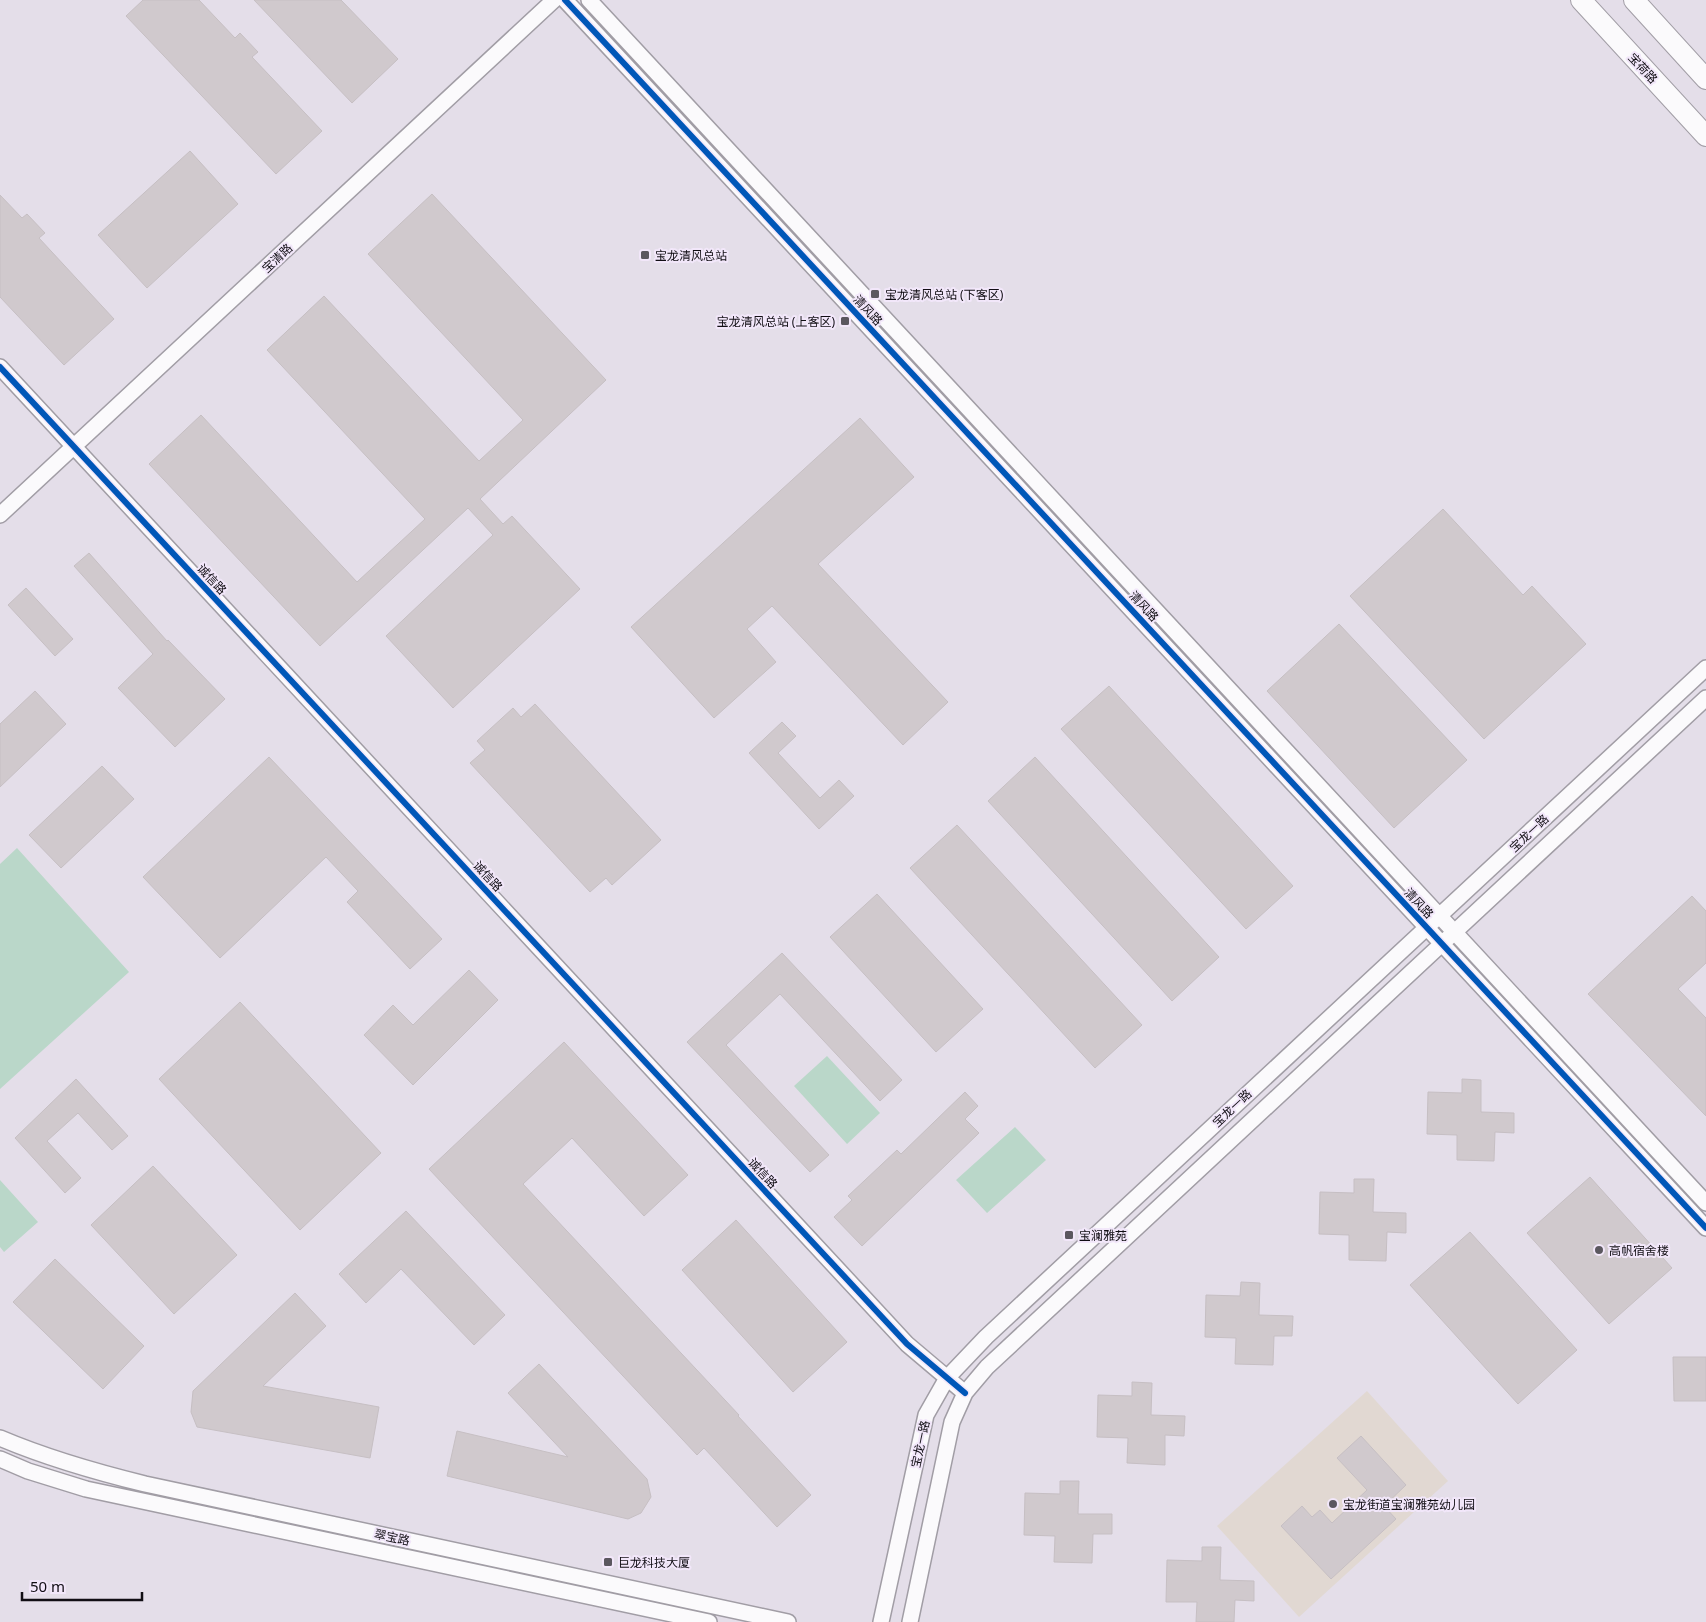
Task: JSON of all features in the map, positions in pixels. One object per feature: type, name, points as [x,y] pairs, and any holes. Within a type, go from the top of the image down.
[{"type":"main road","name":"宝荷路","points":[[1581,0],[1706,136]]},
{"type":"main road","points":[[1634,0],[1706,79]]},
{"type":"street","name":"宝清路","points":[[0,515],[554,0]]},
{"type":"street","name":"清风路","points":[[565,0],[1706,1228]]},
{"type":"street","name":"清风路","points":[[589,0],[1706,1203]]},
{"type":"street","name":"诚信路","points":[[0,367],[900,1337],[915,1352],[965,1393]]},
{"type":"street","name":"宝龙一路","points":[[881,1622],[926,1415],[947,1378],[986,1337],[1706,668]]},
{"type":"street","name":"宝龙一路","points":[[910,1622],[952,1422],[965,1393],[987,1366],[1453,931],[1706,698]]},
{"type":"street","name":"翠宝路","points":[[0,1438],[31,1452],[92,1471],[145,1484],[788,1622]]},
{"type":"street","name":"翠宝路","points":[[0,1459],[28,1471],[96,1492],[709,1622]]},
{"type":"shaded area","name":"宝龙街道宝澜雅苑幼儿园","points":[[1367,1391],[1448,1481],[1299,1617],[1217,1526]]},
{"type":"green space","points":[[17,848],[129,972],[0,1089],[0,864]]},
{"type":"green space","points":[[827,1056],[880,1113],[847,1144],[794,1086]]},
{"type":"green space","points":[[1015,1127],[1046,1160],[987,1213],[956,1180]]},
{"type":"green space","points":[[0,1180],[38,1222],[4,1252],[0,1247]]},
{"type":"building","points":[[143,0],[199,0],[235,38],[240,33],[258,52],[252,57],[322,131],[276,174],[126,16]]},
{"type":"building","points":[[254,0],[341,0],[398,59],[352,103]]},
{"type":"building","points":[[190,151],[238,204],[147,288],[98,235]]},
{"type":"building","points":[[432,194],[606,380],[480,499],[503,524],[512,516],[580,589],[453,708],[386,636],[493,535],[468,508],[320,646],[149,464],[201,415],[357,582],[425,519],[267,350],[324,296],[479,461],[523,420],[368,254]]},
{"type":"building","points":[[0,195],[22,218],[27,214],[45,233],[39,238],[114,319],[64,365],[0,297]]},
{"type":"building","points":[[860,418],[914,477],[818,564],[948,702],[903,745],[772,606],[747,629],[776,662],[714,718],[631,627]]},
{"type":"building","points":[[1443,509],[1523,595],[1532,586],[1586,644],[1484,739],[1350,596]]},
{"type":"building","points":[[89,553],[167,641],[225,699],[175,747],[118,688],[153,654],[74,566]]},
{"type":"building","points":[[26,588],[73,639],[55,656],[8,605]]},
{"type":"building","points":[[1339,624],[1467,760],[1394,828],[1267,691]]},
{"type":"building","points":[[1109,686],[1293,886],[1246,929],[1061,729]]},
{"type":"building","points":[[35,691],[66,724],[0,787],[0,724]]},
{"type":"building","points":[[535,704],[661,840],[612,885],[606,878],[590,892],[470,763],[485,750],[477,741],[513,708],[521,717]]},
{"type":"building","points":[[782,722],[796,736],[778,753],[820,798],[839,780],[854,796],[819,829],[749,753]]},
{"type":"building","points":[[269,757],[442,939],[410,969],[347,902],[358,891],[326,857],[220,958],[143,877]]},
{"type":"building","points":[[1035,757],[1219,957],[1172,1001],[988,801]]},
{"type":"building","points":[[102,766],[134,799],[61,868],[29,835]]},
{"type":"building","points":[[957,825],[1142,1025],[1095,1068],[910,868]]},
{"type":"building","points":[[877,894],[983,1009],[936,1052],[830,937]]},
{"type":"building","points":[[1692,896],[1706,911],[1706,963],[1678,989],[1706,1018],[1706,1116],[1588,994]]},
{"type":"building","points":[[782,953],[902,1080],[880,1101],[780,994],[726,1045],[829,1155],[810,1172],[687,1042]]},
{"type":"building","points":[[469,970],[498,1000],[413,1085],[364,1035],[393,1005],[413,1025]]},
{"type":"building","points":[[240,1002],[381,1153],[300,1230],[159,1079]]},
{"type":"building","points":[[564,1042],[688,1175],[644,1216],[572,1138],[523,1184],[739,1415],[811,1495],[777,1527],[704,1448],[697,1455],[429,1169]]},
{"type":"building","points":[[76,1079],[128,1136],[112,1150],[78,1113],[47,1141],[81,1178],[65,1193],[15,1138]]},
{"type":"building","points":[[1462,1079],[1481,1080],[1481,1112],[1514,1113],[1514,1133],[1495,1132],[1494,1161],[1457,1160],[1457,1135],[1427,1134],[1428,1092],[1462,1093]]},
{"type":"building","points":[[965,1092],[978,1106],[965,1119],[979,1133],[862,1246],[834,1217],[852,1200],[848,1196],[897,1150],[901,1154]]},
{"type":"building","points":[[153,1166],[237,1255],[174,1314],[91,1225]]},
{"type":"building","name":"高帆宿舍楼","points":[[1590,1177],[1672,1268],[1609,1324],[1527,1233]]},
{"type":"building","points":[[1354,1179],[1374,1179],[1373,1212],[1406,1213],[1406,1233],[1387,1232],[1386,1261],[1349,1260],[1349,1235],[1319,1234],[1320,1192],[1354,1193]]},
{"type":"building","points":[[406,1211],[505,1315],[474,1345],[401,1269],[366,1303],[339,1274]]},
{"type":"building","points":[[736,1220],[847,1342],[793,1392],[682,1270]]},
{"type":"building","points":[[1470,1232],[1577,1350],[1518,1404],[1410,1285]]},
{"type":"building","points":[[55,1259],[144,1346],[103,1389],[13,1302]]},
{"type":"building","points":[[1241,1282],[1260,1283],[1259,1315],[1293,1316],[1292,1336],[1274,1336],[1273,1365],[1235,1364],[1236,1338],[1205,1337],[1206,1295],[1240,1296]]},
{"type":"building","points":[[295,1293],[326,1326],[263,1386],[379,1407],[370,1458],[197,1427],[191,1412],[193,1391]]},
{"type":"building","points":[[1673,1357],[1706,1357],[1706,1401],[1674,1401]]},
{"type":"building","points":[[539,1364],[647,1479],[651,1497],[641,1513],[628,1519],[447,1476],[457,1431],[568,1457],[508,1393]]},
{"type":"building","points":[[1132,1382],[1152,1383],[1151,1415],[1185,1416],[1184,1436],[1165,1435],[1165,1465],[1127,1463],[1128,1438],[1097,1437],[1098,1395],[1132,1396]]},
{"type":"building","points":[[1361,1436],[1406,1485],[1384,1506],[1396,1519],[1331,1579],[1281,1526],[1302,1506],[1312,1517],[1320,1510],[1332,1523],[1367,1490],[1337,1458]]},
{"type":"building","points":[[1060,1481],[1079,1481],[1078,1514],[1112,1514],[1112,1534],[1093,1534],[1092,1563],[1054,1562],[1055,1536],[1024,1535],[1025,1493],[1060,1494]]},
{"type":"building","points":[[1202,1547],[1221,1547],[1220,1580],[1254,1581],[1254,1601],[1235,1600],[1234,1622],[1196,1622],[1197,1602],[1166,1602],[1167,1560],[1202,1561]]},
{"type":"cycle path","points":[[565,0],[1706,1228]]},
{"type":"cycle path","points":[[0,367],[907,1344],[965,1393]]},
{"type":"place","name":"宝龙清风总站","points":[[645,255]]},
{"type":"place","name":"宝龙清风总站 (下客区)","points":[[875,294]]},
{"type":"place","name":"宝龙清风总站 (上客区)","points":[[845,321]]},
{"type":"place","name":"宝澜雅苑","points":[[1069,1235]]},
{"type":"place","name":"高帆宿舍楼","points":[[1599,1250]]},
{"type":"place","name":"宝龙街道宝澜雅苑幼儿园","points":[[1333,1504]]},
{"type":"place","name":"巨龙科技大厦","points":[[608,1562]]}]
